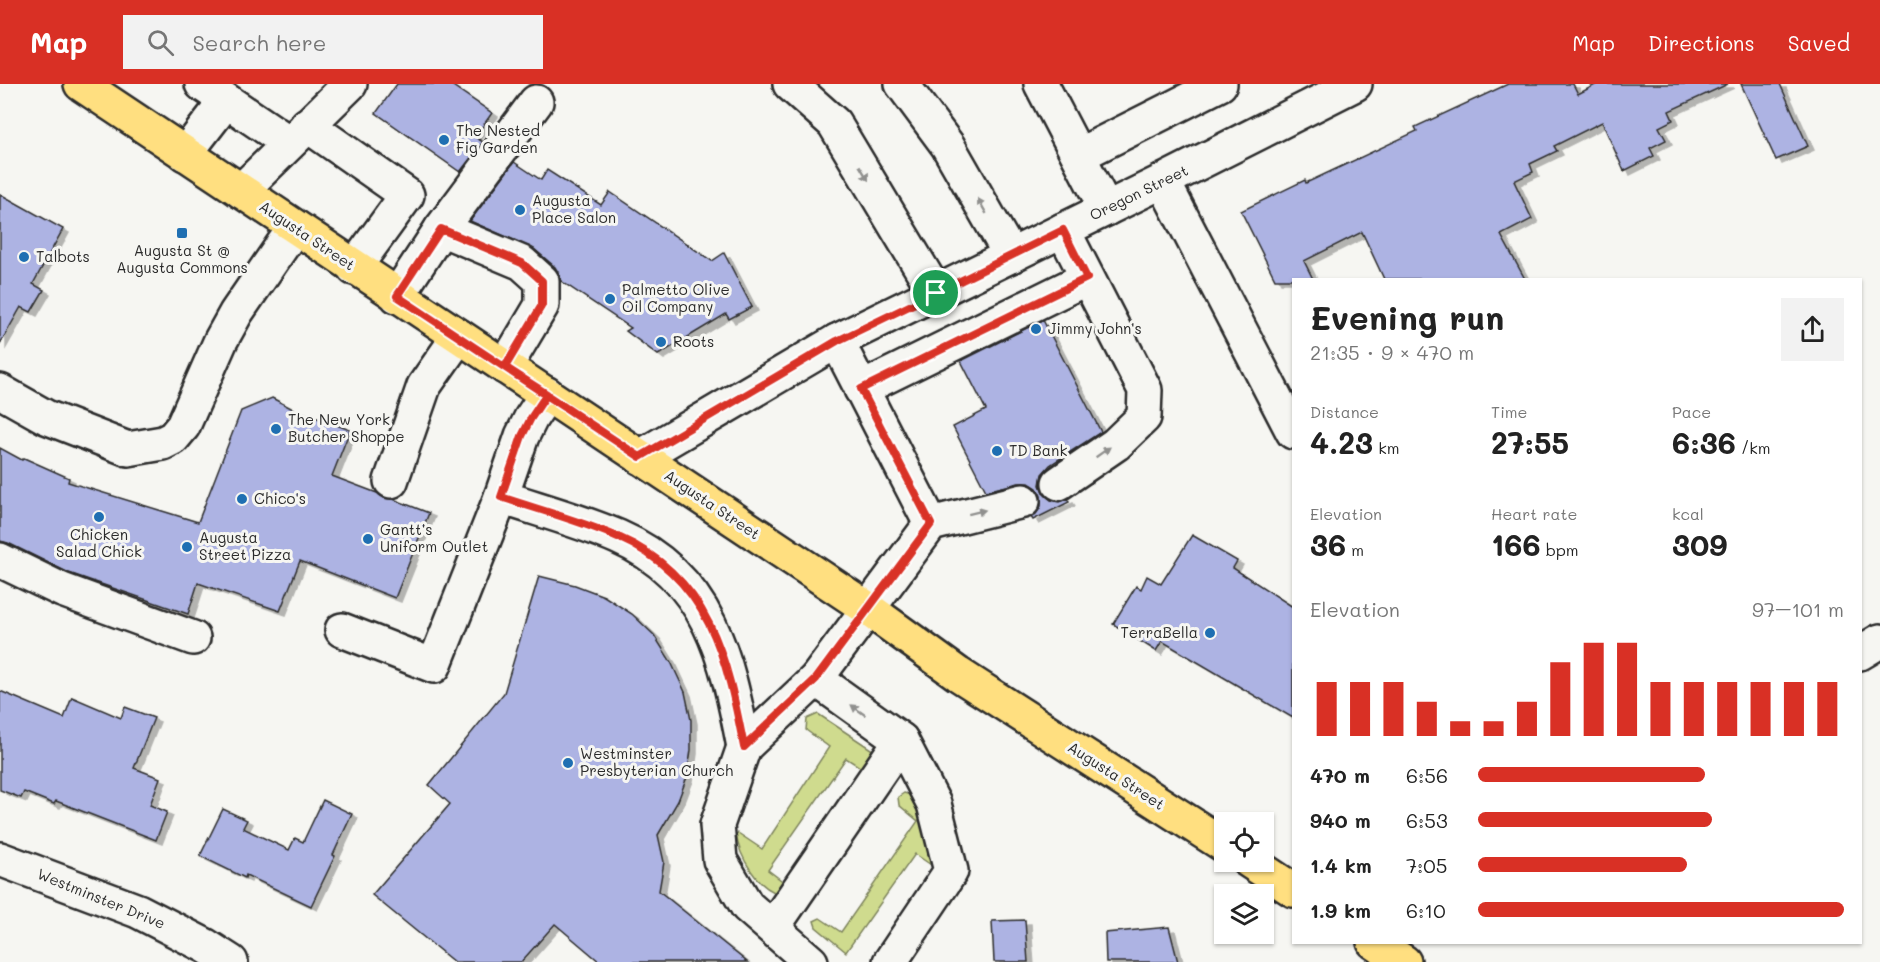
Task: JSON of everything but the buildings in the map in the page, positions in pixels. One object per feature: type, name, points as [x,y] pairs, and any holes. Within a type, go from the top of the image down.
[{"type":"main road","name":"Augusta Street","points":[[96,88],[185,154],[867,608],[958,674],[1214,839]]},
{"type":"main road","points":[[1266,872],[1292,889]]},
{"type":"street","points":[[241,191],[350,84]]},
{"type":"street","points":[[790,84],[834,123],[936,293]]},
{"type":"street","points":[[1041,84],[1106,209]]},
{"type":"street","points":[[1079,155],[1220,84]]},
{"type":"street","name":"Oregon Street","points":[[640,457],[837,341],[1355,84]]},
{"type":"street","points":[[905,87],[948,146],[1011,256]]},
{"type":"street","points":[[185,154],[214,92],[298,134],[407,195],[354,268]]},
{"type":"street","points":[[397,296],[441,229],[536,102]]},
{"type":"street","points":[[1163,181],[1292,430]]},
{"type":"street","points":[[0,391],[46,417],[128,449],[173,438],[183,426],[220,340],[295,226]]},
{"type":"street","points":[[441,229],[522,263],[542,281],[542,305],[505,367]]},
{"type":"street","points":[[1059,483],[1116,444],[1144,417],[1145,390],[1063,230]]},
{"type":"street","points":[[861,389],[1087,278]]},
{"type":"street","points":[[391,481],[424,386],[459,336]]},
{"type":"street","points":[[837,341],[931,524]]},
{"type":"street","points":[[342,630],[434,666],[501,497],[522,436],[547,394]]},
{"type":"street","points":[[501,497],[619,538],[647,553],[673,573],[709,620],[733,689],[744,747]]},
{"type":"street","points":[[811,962],[747,906],[720,860],[717,825],[744,747],[816,679],[931,524],[1023,501]]},
{"type":"street","points":[[0,560],[62,590],[193,638]]},
{"type":"street","points":[[1862,652],[1880,641]]},
{"type":"street","points":[[816,679],[901,740],[934,804],[951,871],[890,962]]},
{"type":"street","points":[[773,927],[901,740]]},
{"type":"street","name":"Westminster Drive","points":[[0,859],[138,911],[206,946],[231,962]]},
{"type":"green space","points":[[818,714],[880,755],[866,771],[846,758],[768,870],[785,883],[781,894],[765,886],[751,871],[745,862],[736,834],[738,833],[762,849],[829,747],[806,730],[807,719]]},
{"type":"green space","points":[[904,793],[914,796],[937,869],[915,854],[846,952],[816,927],[814,921],[820,918],[841,932],[918,821],[899,805],[898,797]]},
{"type":"place","name":"The Nested Fig Garden","points":[[444,140]]},
{"type":"place","name":"Augusta Place Salon","points":[[520,210]]},
{"type":"place","name":"Augusta St @ Augusta Commons","points":[[182,233]]},
{"type":"place","name":"Talbots","points":[[24,257]]},
{"type":"place","name":"Palmetto Olive Oil Company","points":[[610,299]]},
{"type":"place","name":"Jimmy John's","points":[[1036,329]]},
{"type":"place","name":"Roots","points":[[661,342]]},
{"type":"place","name":"The New York Butcher Shoppe","points":[[276,429]]},
{"type":"place","name":"TD Bank","points":[[997,451]]},
{"type":"place","name":"Chico's","points":[[242,499]]},
{"type":"place","name":"Chicken Salad Chick","points":[[99,517]]},
{"type":"place","name":"Gantt's Uniform Outlet","points":[[368,539]]},
{"type":"place","name":"Augusta Street Pizza","points":[[187,547]]},
{"type":"place","name":"TerraBella","points":[[1210,633]]},
{"type":"place","name":"Westminster Presbyterian Church","points":[[568,763]]},
{"type":"route","points":[[936,293],[837,341],[640,457],[547,394],[505,367],[397,296],[441,229],[522,263],[542,281],[542,305],[505,367],[547,394],[522,436],[501,497],[619,538],[647,553],[673,573],[709,620],[733,689],[744,747],[816,679],[931,524],[861,389],[1087,278],[1063,230],[936,293]]}]
